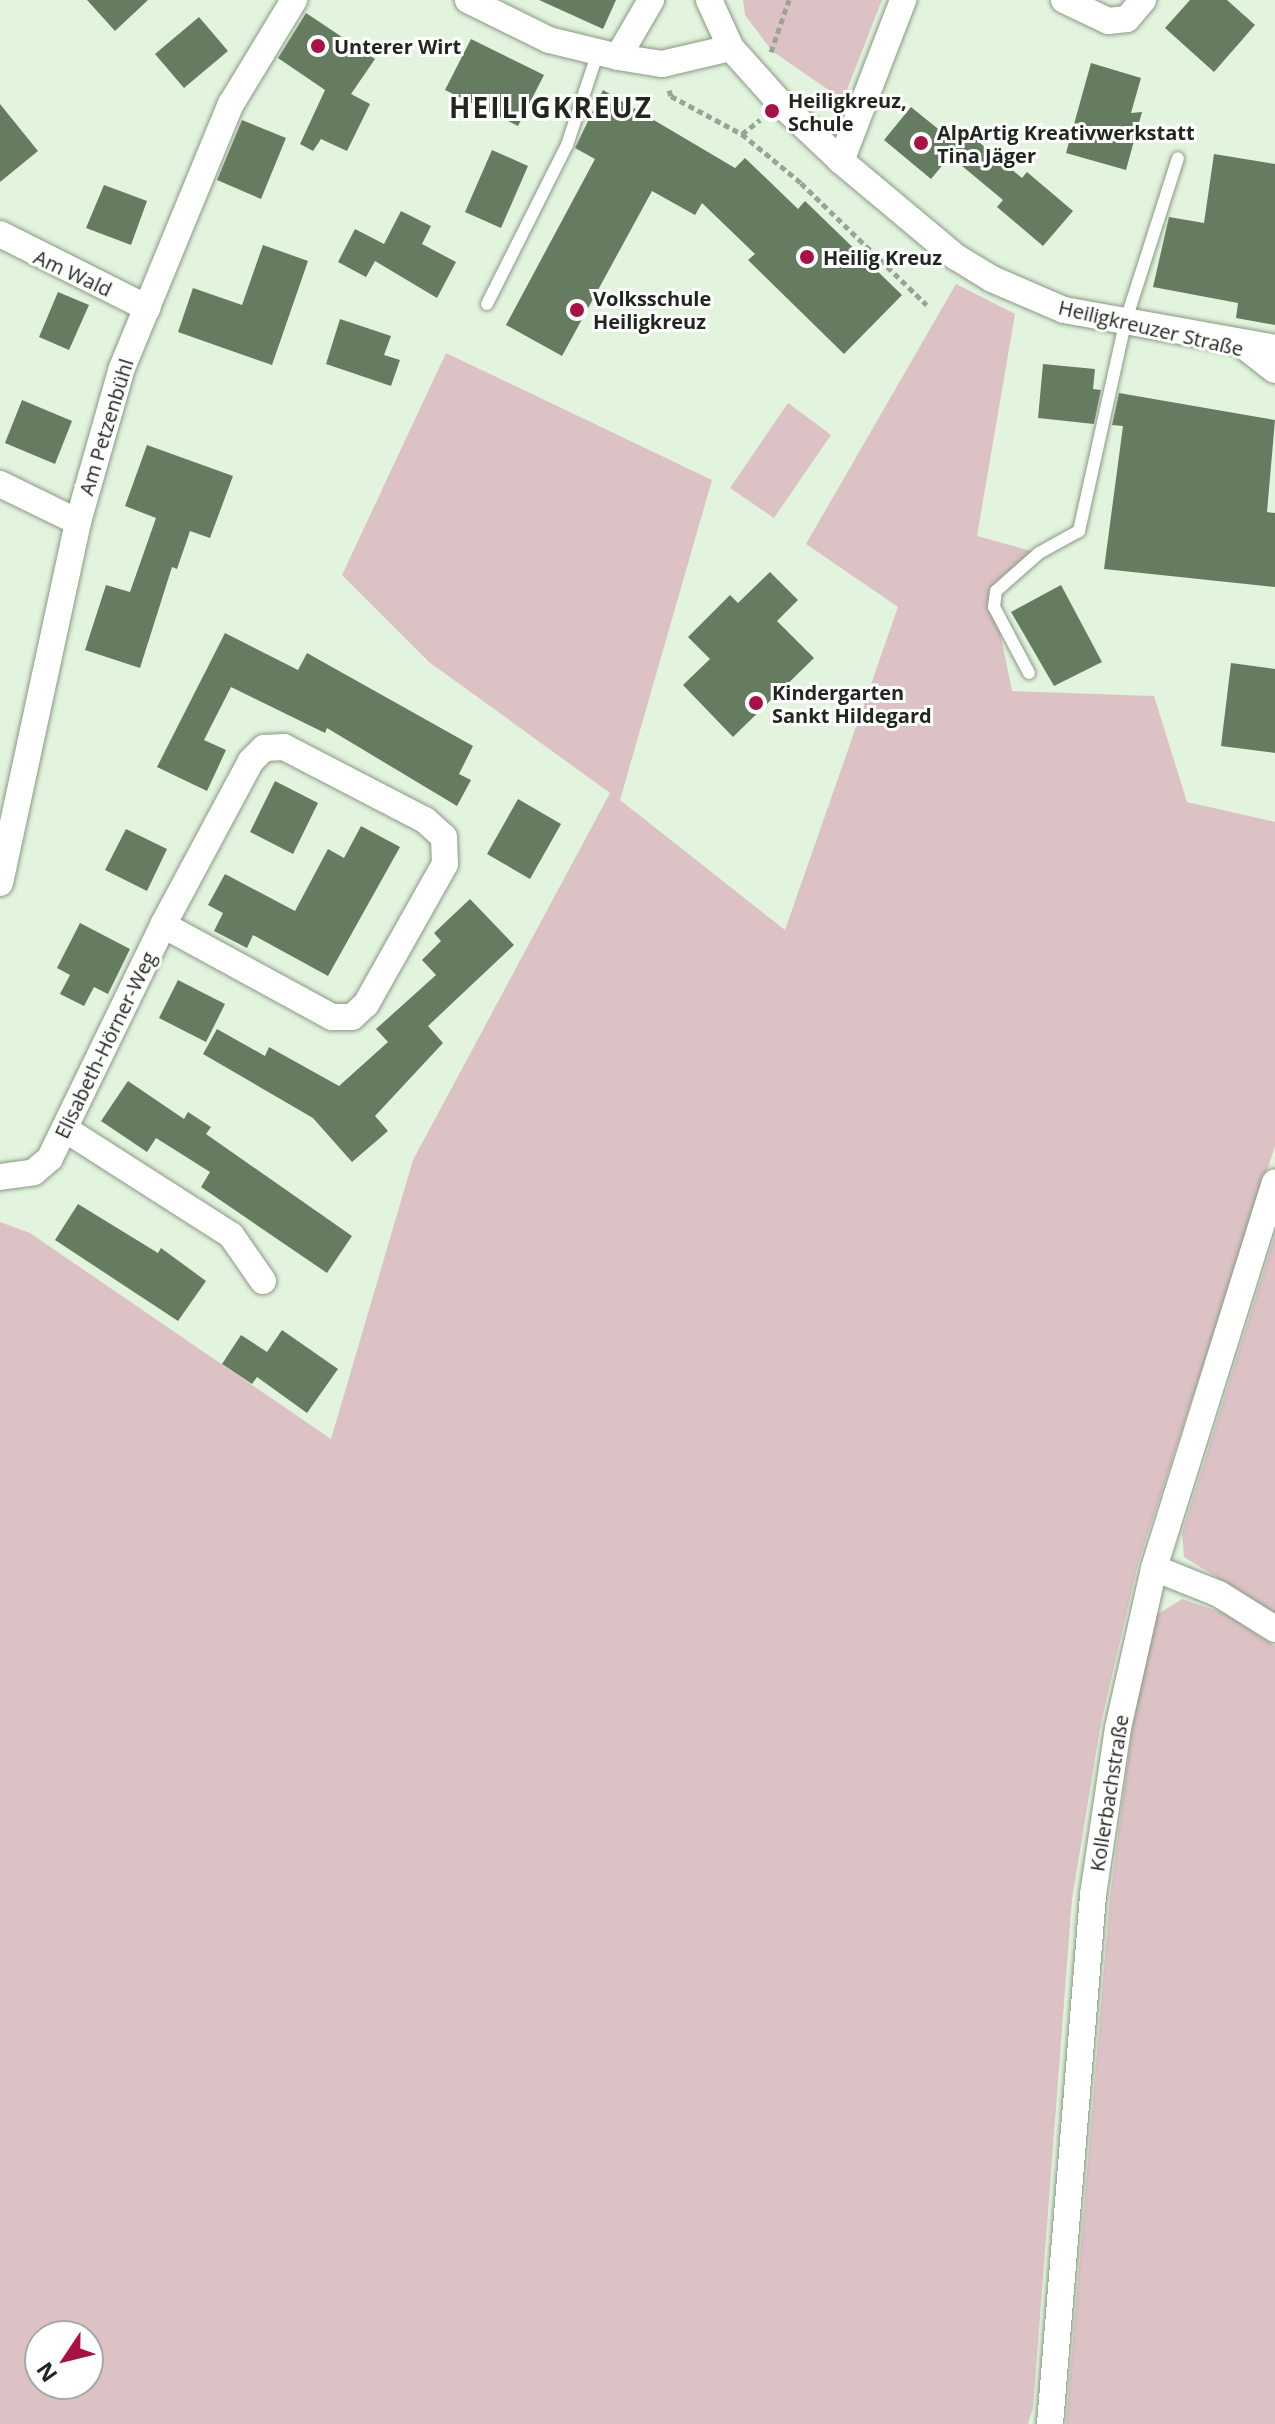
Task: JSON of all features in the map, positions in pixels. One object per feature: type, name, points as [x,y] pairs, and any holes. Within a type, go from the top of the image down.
[{"type":"street","name":"Am Petzenbühl","points":[[0,883],[78,522],[122,368],[231,104],[294,0]]},
{"type":"street","points":[[468,0],[516,27],[608,54],[662,64],[731,48]]},
{"type":"street","points":[[608,54],[651,0]]},
{"type":"street","name":"Heiligkreuzer Straße","points":[[709,0],[731,48],[841,161],[956,257],[992,279],[1064,310],[1244,346],[1275,370]]},
{"type":"street","points":[[841,161],[903,0]]},
{"type":"street","points":[[1064,0],[1108,21],[1127,19],[1143,0]]},
{"type":"street","name":"Am Wald","points":[[0,234],[147,308]]},
{"type":"street","points":[[1244,346],[1275,348]]},
{"type":"street","points":[[0,484],[78,522]]},
{"type":"street","name":"Elisabeth-Hörner-Weg","points":[[0,1177],[34,1172],[50,1158],[163,925],[251,761],[264,748],[284,747],[425,820],[444,837],[445,864],[366,1004],[352,1017],[332,1017],[163,925]]},
{"type":"street","points":[[65,1129],[231,1235],[263,1281]]},
{"type":"street","name":"Kollerbachstraße","points":[[1050,2424],[1093,1895],[1118,1728],[1154,1568],[1275,1183]]},
{"type":"street","points":[[1154,1568],[1219,1594],[1275,1629]]},
{"type":"lane","points":[[487,304],[567,145],[608,54]]},
{"type":"lane","points":[[1029,673],[994,607],[996,591],[1039,553],[1079,531],[1125,323],[1178,158]]},
{"type":"path","points":[[772,51],[789,0]]},
{"type":"path","points":[[662,64],[671,96],[742,134],[801,183],[927,305]]},
{"type":"shaded area","points":[[743,0],[882,0],[843,100],[772,51],[745,15]]},
{"type":"shaded area","points":[[956,284],[1015,314],[977,536],[1039,553],[991,588],[1012,691],[1154,696],[1187,802],[1275,822],[1275,1146],[1138,1564],[1101,1723],[1072,1899],[1033,2408],[1028,2424],[0,2424],[0,1222],[30,1233],[331,1439],[413,1160],[610,793],[429,662],[342,575],[446,353],[712,480],[620,800],[785,930],[898,607],[806,544]]},
{"type":"shaded area","points":[[788,403],[831,435],[774,518],[730,488]]},
{"type":"shaded area","points":[[1275,1235],[1275,1613],[1184,1557],[1182,1533]]},
{"type":"shaded area","points":[[1182,1599],[1226,1614],[1275,1646],[1275,2424],[1066,2424],[1110,1896],[1132,1729],[1155,1616]]},
{"type":"building","points":[[87,0],[148,0],[115,31]]},
{"type":"building","points":[[539,0],[616,0],[603,29]]},
{"type":"building","points":[[1190,0],[1227,0],[1255,25],[1214,72],[1165,28]]},
{"type":"building","points":[[306,13],[375,59],[351,94],[370,104],[347,151],[321,139],[313,151],[300,144],[325,90],[278,58]]},
{"type":"building","points":[[199,17],[228,51],[184,88],[155,54]]},
{"type":"building","points":[[471,39],[544,75],[518,126],[445,90]]},
{"type":"building","points":[[1091,63],[1141,78],[1131,113],[1142,112],[1126,170],[1066,153]]},
{"type":"building","points":[[603,90],[735,168],[745,158],[798,209],[805,201],[902,295],[844,354],[748,260],[755,254],[702,203],[695,215],[652,191],[562,356],[506,325],[595,159],[575,148]]},
{"type":"building","points":[[0,104],[38,151],[0,182]]},
{"type":"building","points":[[911,107],[958,145],[955,149],[968,133],[1022,178],[1027,172],[1073,211],[1043,246],[997,207],[1003,200],[950,156],[931,179],[884,140]]},
{"type":"building","points":[[242,120],[286,138],[261,199],[217,180]]},
{"type":"building","points":[[492,150],[528,166],[501,228],[465,212]]},
{"type":"building","points":[[1214,154],[1275,164],[1275,325],[1236,318],[1238,303],[1153,287],[1169,217],[1204,223]]},
{"type":"building","points":[[104,185],[147,201],[131,245],[86,228]]},
{"type":"building","points":[[401,211],[431,226],[422,244],[456,262],[437,298],[375,261],[366,277],[338,262],[355,229],[384,244]]},
{"type":"building","points":[[263,245],[308,261],[272,365],[178,332],[193,288],[242,305]]},
{"type":"building","points":[[58,292],[89,305],[69,350],[39,337]]},
{"type":"building","points":[[340,319],[391,336],[384,355],[400,360],[391,386],[326,364]]},
{"type":"building","points":[[1043,364],[1095,369],[1093,389],[1101,390],[1094,424],[1038,418]]},
{"type":"building","points":[[1119,393],[1275,420],[1267,512],[1275,513],[1275,587],[1104,569],[1123,426],[1112,425]]},
{"type":"building","points":[[22,400],[72,421],[55,464],[5,443]]},
{"type":"building","points":[[147,445],[233,476],[210,538],[190,531],[177,569],[172,567],[140,668],[85,650],[106,585],[130,592],[156,518],[125,506]]},
{"type":"building","points":[[770,572],[798,600],[777,621],[814,658],[733,737],[683,685],[710,659],[688,637],[730,595],[738,603]]},
{"type":"building","points":[[1061,585],[1102,662],[1054,686],[1011,612]]},
{"type":"building","points":[[225,633],[298,670],[307,653],[473,746],[459,774],[471,780],[457,806],[327,728],[325,733],[231,687],[204,740],[226,750],[207,791],[157,767]]},
{"type":"building","points":[[1231,663],[1275,669],[1275,753],[1221,746]]},
{"type":"building","points":[[275,781],[318,803],[293,854],[250,832]]},
{"type":"building","points":[[518,799],[561,824],[530,879],[487,854]]},
{"type":"building","points":[[361,826],[400,847],[328,976],[253,935],[247,948],[214,931],[223,913],[208,905],[225,874],[295,911],[328,849],[344,858]]},
{"type":"building","points":[[126,829],[167,849],[147,891],[105,870]]},
{"type":"building","points":[[470,899],[514,945],[428,1026],[443,1043],[375,1116],[388,1131],[352,1162],[313,1118],[203,1054],[217,1029],[265,1056],[269,1047],[339,1086],[388,1042],[376,1029],[436,975],[422,960],[441,941],[434,933]]},
{"type":"building","points":[[80,923],[130,949],[108,994],[94,987],[84,1006],[60,994],[70,975],[57,968]]},
{"type":"building","points":[[178,980],[225,1004],[206,1042],[159,1018]]},
{"type":"building","points":[[128,1081],[184,1119],[188,1112],[211,1127],[206,1134],[352,1236],[327,1273],[201,1187],[210,1172],[156,1138],[147,1152],[101,1121]]},
{"type":"building","points":[[78,1204],[158,1253],[161,1248],[206,1281],[178,1321],[55,1240]]},
{"type":"building","points":[[282,1330],[338,1369],[307,1413],[257,1377],[252,1384],[222,1364],[241,1335],[267,1352]]},
{"type":"place","name":"Unterer Wirt","points":[[318,46]]},
{"type":"place","name":"Heiligkreuz, Schule","points":[[772,111]]},
{"type":"place","name":"AlpArtig Kreativwerkstatt Tina Jäger","points":[[921,143]]},
{"type":"place","name":"Heilig Kreuz","points":[[807,257]]},
{"type":"place","name":"Volksschule Heiligkreuz","points":[[577,310]]},
{"type":"place","name":"Kindergarten Sankt Hildegard","points":[[756,703]]},
{"type":"district","name":"HEILIGKREUZ","points":[[551,107]]}]
